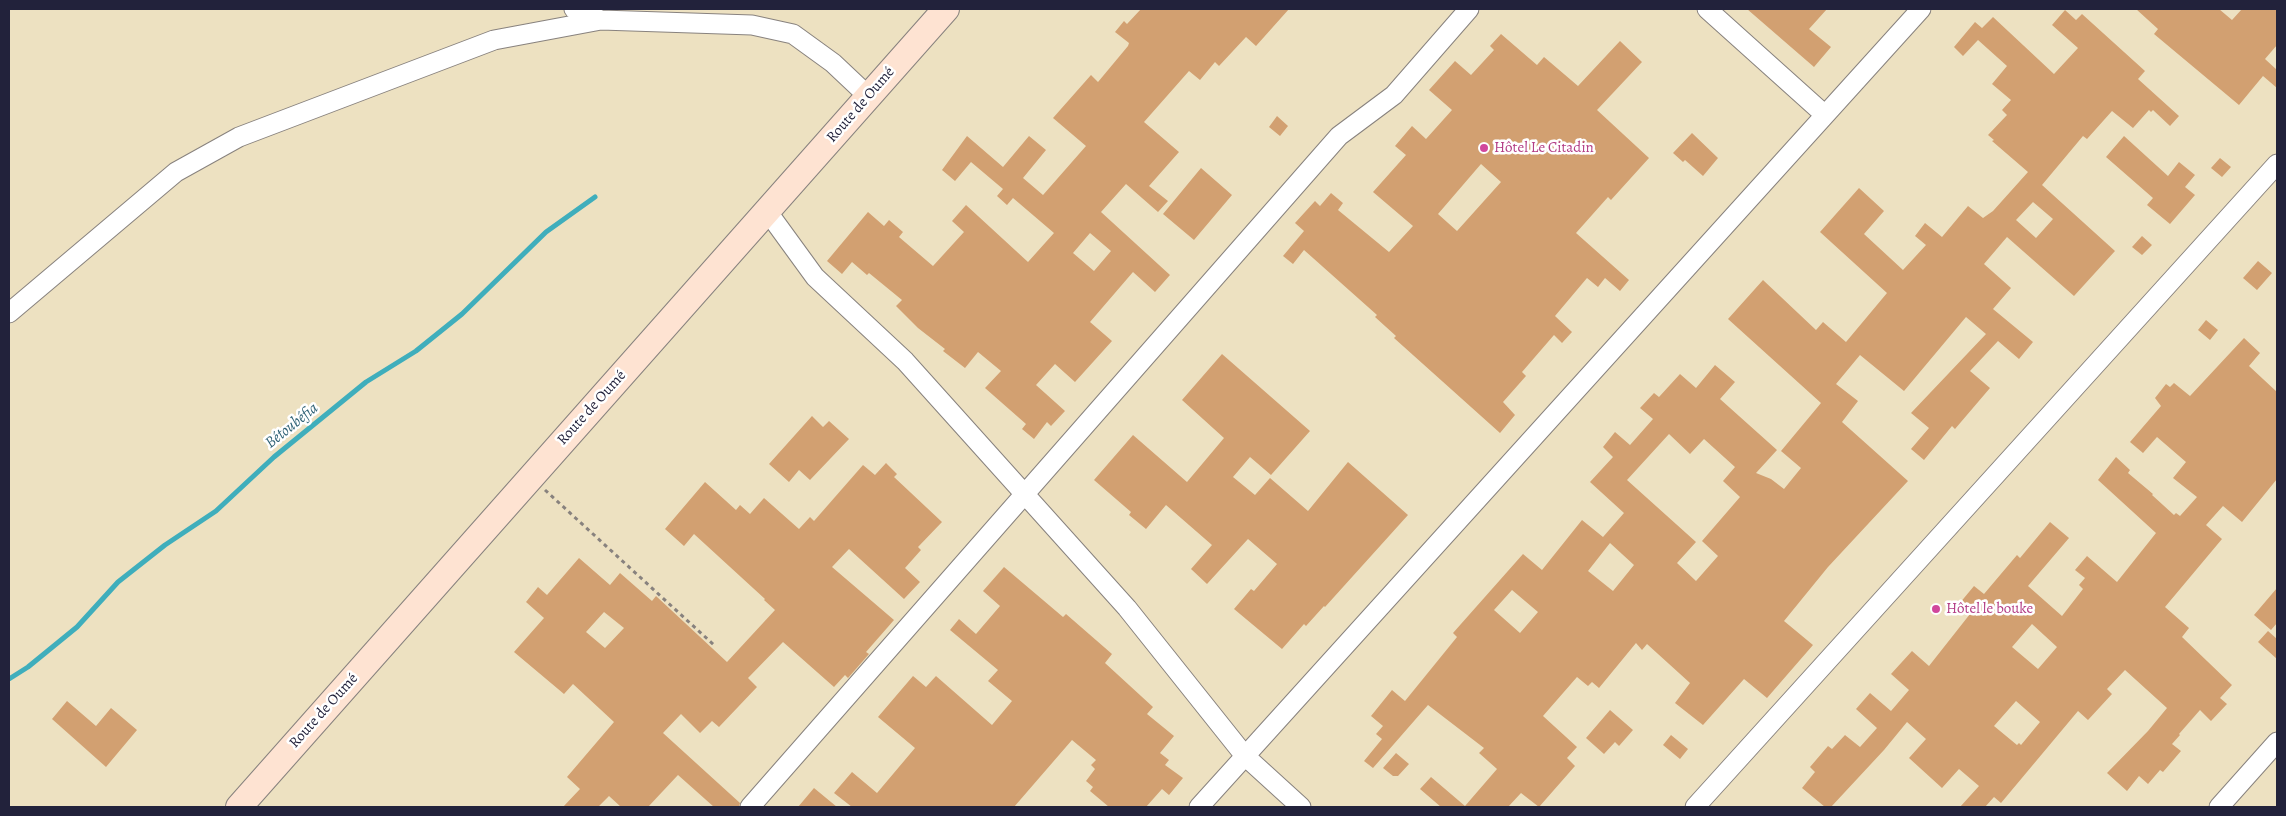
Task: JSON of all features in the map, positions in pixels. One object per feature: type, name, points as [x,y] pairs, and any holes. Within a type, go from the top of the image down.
[{"type":"street","points":[[574,9],[601,20]]},
{"type":"street","name":"Route de Oumé","points":[[239,807],[946,9]]},
{"type":"street","points":[[750,807],[1339,136],[1394,95],[1470,9]]},
{"type":"street","points":[[1707,9],[1825,115]]},
{"type":"street","points":[[1199,807],[1921,9]]},
{"type":"street","points":[[9,313],[176,172],[239,137],[494,40],[601,20],[752,24],[793,34],[833,63],[868,96]]},
{"type":"street","points":[[1695,807],[2277,164]]},
{"type":"street","points":[[767,211],[815,277],[905,361],[1026,493],[1127,608],[1245,756],[1300,807]]},
{"type":"street","points":[[2219,807],[2277,742]]},
{"type":"path","points":[[531,477],[714,645]]},
{"type":"building","points":[[1141,9],[1289,9],[1256,46],[1246,37],[1219,66],[1215,62],[1200,80],[1189,71],[1144,122],[1179,152],[1149,186],[1168,201],[1158,212],[1126,184],[1101,212],[1170,275],[1155,292],[1133,272],[1090,322],[1112,341],[1075,382],[1055,364],[1036,385],[1065,411],[1051,426],[1047,422],[1034,439],[1022,429],[1026,424],[985,388],[1001,371],[978,352],[965,368],[943,351],[945,349],[918,328],[896,306],[902,300],[869,273],[867,275],[852,262],[842,274],[827,261],[868,212],[884,226],[889,220],[903,232],[899,237],[933,266],[964,232],[952,221],[966,205],[1028,262],[1054,233],[1013,198],[1007,205],[997,196],[1003,189],[971,162],[955,181],[942,170],[967,136],[1003,167],[1029,136],[1046,150],[1023,178],[1043,195],[1086,146],[1053,118],[1091,75],[1098,82],[1128,46],[1129,43],[1115,32],[1124,21],[1127,24]],"holes":[[[1090,233],[1111,251],[1094,271],[1073,253]]]},
{"type":"building","points":[[1747,9],[1827,9],[1809,29],[1831,47],[1814,67]]},
{"type":"building","points":[[2136,9],[2219,9],[2232,20],[2242,9],[2277,9],[2277,45],[2265,59],[2277,70],[2277,88],[2263,76],[2239,105],[2154,34],[2158,29]]},
{"type":"building","points":[[2065,10],[2076,20],[2082,14],[2145,71],[2138,79],[2179,116],[2170,126],[2153,110],[2151,112],[2149,110],[2133,128],[2112,111],[2087,139],[2083,136],[2042,185],[2115,251],[2074,296],[2007,237],[1984,264],[2011,288],[1993,309],[2033,342],[2019,359],[1998,341],[1970,371],[1990,388],[1955,429],[1952,426],[1924,460],[1911,449],[1929,428],[1911,413],[1986,334],[1966,317],[1904,391],[1860,355],[1836,384],[1858,401],[1842,422],[1908,481],[1828,567],[1784,621],[1813,645],[1767,698],[1744,679],[1703,725],[1675,703],[1690,683],[1647,644],[1642,650],[1636,643],[1599,688],[1592,682],[1588,686],[1577,677],[1543,716],[1577,747],[1567,758],[1575,766],[1539,807],[1521,793],[1508,807],[1441,807],[1420,789],[1431,777],[1465,806],[1497,769],[1479,753],[1484,748],[1428,705],[1373,768],[1364,761],[1382,739],[1376,734],[1383,726],[1371,716],[1392,690],[1405,701],[1457,637],[1453,633],[1523,554],[1542,570],[1582,520],[1603,537],[1624,513],[1590,482],[1613,457],[1603,447],[1615,432],[1630,445],[1653,419],[1640,408],[1654,393],[1659,397],[1680,374],[1696,388],[1715,365],[1735,382],[1720,399],[1777,450],[1756,473],[1771,479],[1784,489],[1801,468],[1781,451],[1821,403],[1728,319],[1763,280],[1816,330],[1823,322],[1846,342],[1887,293],[1820,232],[1859,188],[1884,211],[1864,234],[1903,270],[1926,245],[1915,236],[1925,223],[1942,237],[1968,206],[1983,218],[1993,211],[2028,172],[1992,141],[1994,140],[1988,135],[2007,115],[2002,110],[2011,100],[1992,84],[2007,66],[1978,40],[1963,56],[1954,47],[1975,22],[1982,28],[1993,17],[2054,74],[2078,48],[2052,25]],"holes":[[[2033,202],[2053,219],[2036,238],[2016,220]],[[1669,434],[1690,454],[1704,439],[1735,467],[1723,481],[1740,497],[1702,541],[1718,556],[1696,581],[1677,563],[1696,542],[1627,480]],[[1610,543],[1634,565],[1613,591],[1588,571]],[[1512,590],[1538,612],[1520,633],[1494,610]]]},
{"type":"building","points":[[1501,34],[1537,65],[1544,57],[1578,86],[1620,41],[1642,62],[1597,110],[1649,158],[1611,200],[1608,197],[1576,233],[1629,280],[1620,291],[1605,278],[1598,287],[1587,278],[1555,316],[1572,332],[1562,343],[1554,335],[1522,372],[1526,376],[1503,402],[1515,415],[1500,433],[1394,338],[1396,336],[1375,317],[1377,315],[1304,250],[1293,264],[1283,256],[1304,231],[1295,223],[1315,201],[1320,206],[1331,193],[1343,203],[1338,210],[1389,252],[1413,226],[1373,192],[1406,155],[1395,146],[1412,126],[1426,139],[1452,110],[1429,90],[1455,61],[1471,75],[1494,50],[1490,46]],"holes":[[[1481,164],[1501,182],[1457,231],[1438,214]]]},
{"type":"building","points":[[1277,116],[1288,126],[1280,136],[1269,127]]},
{"type":"building","points":[[1692,133],[1718,158],[1703,176],[1685,160],[1683,162],[1673,153]]},
{"type":"building","points":[[2124,136],[2168,176],[2179,162],[2195,175],[2185,187],[2195,195],[2170,224],[2147,205],[2153,198],[2106,157]]},
{"type":"building","points":[[2220,158],[2231,167],[2222,177],[2211,168]]},
{"type":"building","points":[[1201,168],[1232,195],[1194,240],[1163,214]]},
{"type":"building","points":[[2142,236],[2152,245],[2142,255],[2132,247]]},
{"type":"building","points":[[2258,261],[2272,273],[2257,290],[2243,278]]},
{"type":"building","points":[[2206,320],[2218,330],[2210,340],[2198,330]]},
{"type":"building","points":[[2244,338],[2260,353],[2249,366],[2277,392],[2277,479],[2242,522],[2223,506],[2206,525],[2222,539],[2165,607],[2189,628],[2182,637],[2232,685],[2220,698],[2227,704],[2211,721],[2200,710],[2179,734],[2172,744],[2181,751],[2163,772],[2160,770],[2148,784],[2139,776],[2127,791],[2107,773],[2148,731],[2167,708],[2125,670],[2107,689],[2112,694],[2088,720],[2078,711],[2001,803],[1994,797],[1985,807],[1960,807],[1979,786],[1959,769],[1942,788],[1909,758],[1926,739],[1907,722],[1884,750],[1831,807],[1825,807],[1802,788],[1815,772],[1810,767],[1828,746],[1832,749],[1845,735],[1860,747],[1877,728],[1856,709],[1870,693],[1891,711],[1909,690],[1891,674],[1912,651],[1929,666],[1970,614],[1959,604],[1974,586],[1984,594],[2017,555],[2020,558],[2050,522],[2069,538],[2028,586],[2062,616],[2083,589],[2079,585],[2085,578],[2075,570],[2087,556],[2117,582],[2156,533],[2098,480],[2116,457],[2130,470],[2128,473],[2174,515],[2176,513],[2180,516],[2197,497],[2173,478],[2186,462],[2157,437],[2143,453],[2130,442],[2161,406],[2155,398],[2166,384],[2170,387],[2174,383],[2190,396]],"holes":[[[2032,624],[2057,647],[2038,669],[2012,647]],[[2016,701],[2040,722],[2021,745],[2019,743],[2017,745],[1994,726]]]},
{"type":"building","points":[[1222,354],[1310,431],[1271,475],[1250,457],[1233,477],[1255,495],[1270,478],[1308,511],[1348,462],[1408,515],[1325,607],[1306,626],[1304,624],[1282,649],[1234,609],[1251,589],[1254,591],[1277,564],[1248,539],[1207,584],[1191,569],[1212,545],[1166,505],[1146,529],[1129,515],[1131,512],[1094,480],[1133,435],[1187,482],[1224,438],[1182,400]]},
{"type":"building","points":[[812,416],[823,427],[829,421],[849,439],[810,480],[799,470],[789,482],[769,464]]},
{"type":"building","points":[[886,463],[897,474],[894,477],[942,522],[918,547],[921,550],[905,568],[920,582],[904,599],[849,549],[832,567],[894,620],[866,652],[869,654],[848,678],[845,675],[834,687],[783,642],[748,678],[757,687],[719,727],[712,721],[700,733],[681,714],[663,733],[740,803],[739,807],[714,807],[678,775],[648,807],[621,807],[609,796],[598,807],[563,807],[580,789],[567,777],[614,722],[573,684],[564,694],[514,652],[544,618],[526,602],[538,587],[547,595],[579,558],[610,585],[620,573],[652,601],[656,596],[727,662],[775,610],[694,534],[684,546],[665,529],[705,482],[736,510],[740,505],[750,514],[764,498],[799,529],[810,517],[814,521],[863,465],[875,475]],"holes":[[[604,612],[624,628],[605,648],[586,632]]]},
{"type":"building","points":[[1004,567],[1063,617],[1066,614],[1112,654],[1105,663],[1153,707],[1147,714],[1174,736],[1160,753],[1169,760],[1165,765],[1183,778],[1169,795],[1162,789],[1146,807],[1109,807],[1090,791],[1093,787],[1086,781],[1095,769],[1091,765],[1096,760],[1072,740],[1014,807],[852,807],[834,793],[852,772],[877,793],[915,748],[878,717],[913,676],[926,687],[936,676],[992,725],[1012,701],[988,681],[998,670],[950,630],[959,619],[976,634],[1000,606],[983,591]]},
{"type":"building","points":[[2277,588],[2277,623],[2271,630],[2254,615]]},
{"type":"building","points":[[2268,631],[2277,639],[2277,659],[2258,642]]},
{"type":"building","points":[[67,701],[96,726],[111,708],[137,730],[106,767],[52,719]]},
{"type":"building","points":[[1610,710],[1633,730],[1619,746],[1615,742],[1604,754],[1586,738]]},
{"type":"building","points":[[1671,735],[1688,749],[1680,759],[1663,745]]},
{"type":"building","points":[[1396,753],[1409,764],[1398,776],[1393,776],[1383,768]]},
{"type":"building","points":[[814,788],[837,807],[798,807]]},
{"type":"waterway","name":"Bétoubéfia","points":[[9,679],[28,667],[77,627],[118,582],[165,545],[216,511],[274,457],[366,382],[416,351],[462,314],[546,232],[595,197]]},
{"type":"place","name":"Hôtel Le Citadin","points":[[1484,148]]},
{"type":"place","name":"Hôtel le bouke","points":[[1936,609]]}]
